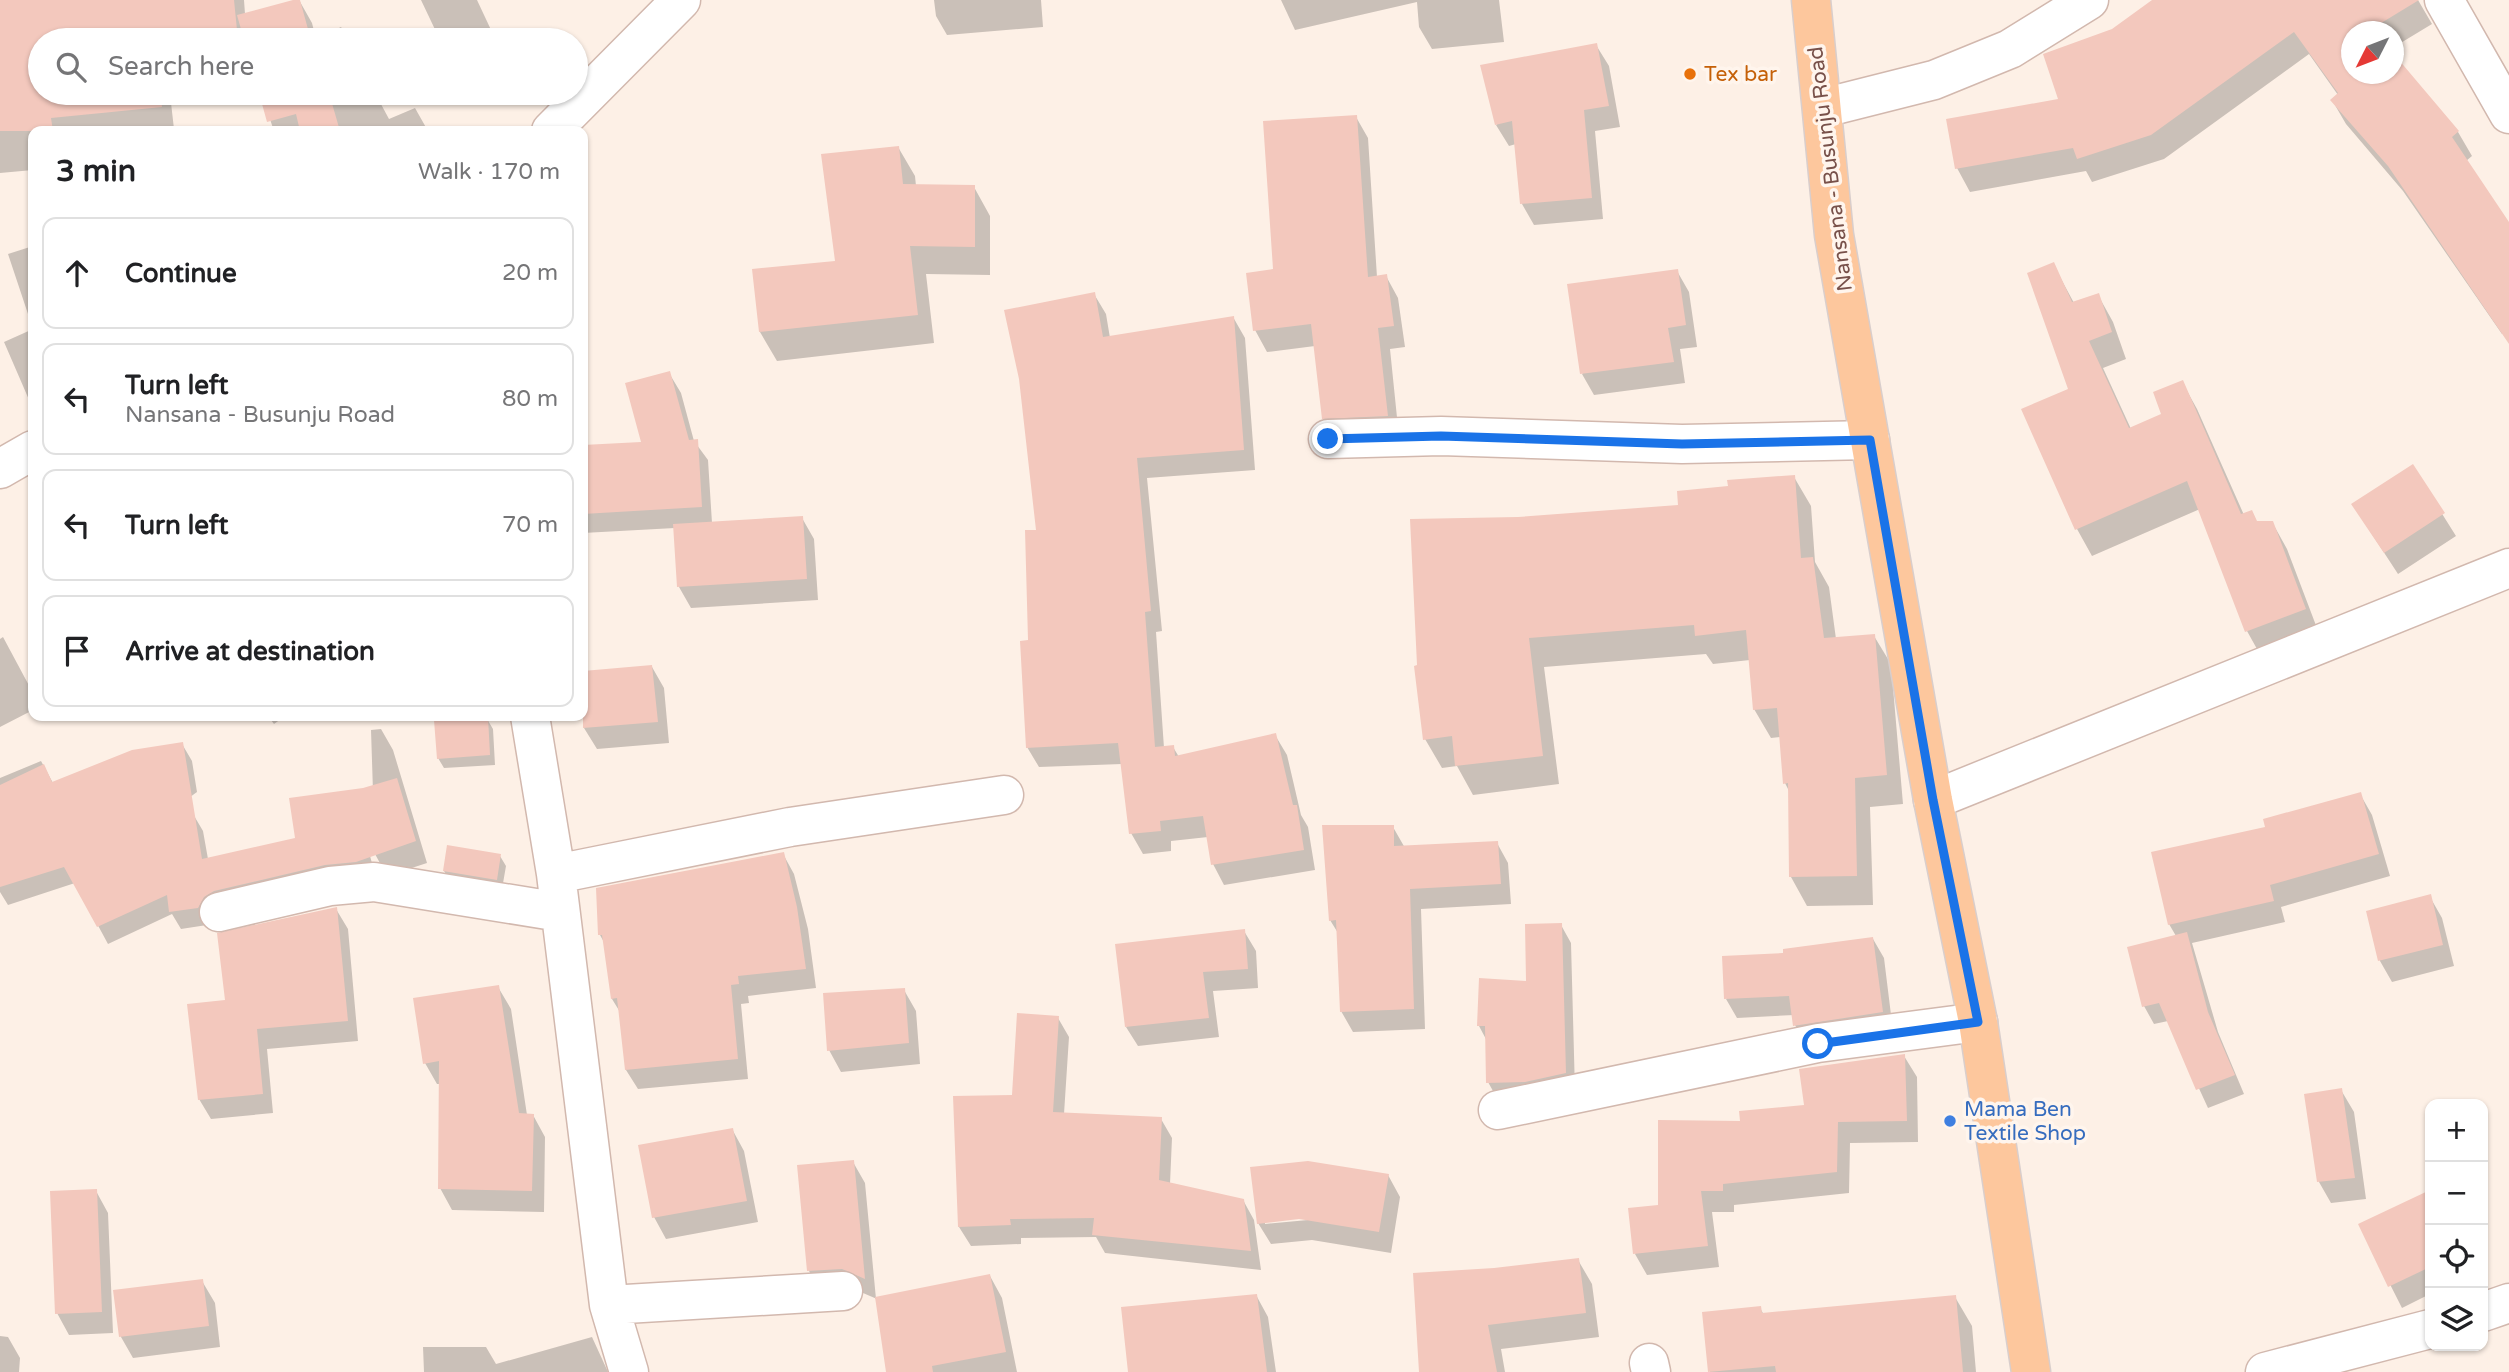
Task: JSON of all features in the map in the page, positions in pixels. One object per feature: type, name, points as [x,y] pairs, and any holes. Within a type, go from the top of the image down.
[{"type":"main road","name":"Nansana - Busunju Road","points":[[1811,0],[1834,235],[1933,800],[1978,1022],[2031,1372]]},
{"type":"street","points":[[588,94],[681,0]]},
{"type":"street","points":[[1823,108],[1934,80],[2010,49],[2089,0]]},
{"type":"street","points":[[2444,0],[2509,114]]},
{"type":"street","points":[[556,126],[577,105]]},
{"type":"street","points":[[1328,439],[1441,436],[1682,444],[1870,440]]},
{"type":"street","points":[[0,469],[28,453]]},
{"type":"street","points":[[1933,800],[2509,568]]},
{"type":"street","points":[[531,721],[556,874],[609,1305],[629,1372]]},
{"type":"street","points":[[556,874],[790,827],[1004,795]]},
{"type":"street","points":[[219,912],[330,886],[374,882],[560,912]]},
{"type":"street","points":[[1498,1110],[1818,1044],[1978,1022]]},
{"type":"street","points":[[609,1305],[843,1292]]},
{"type":"street","points":[[2488,1310],[2509,1303]]},
{"type":"street","points":[[2265,1372],[2425,1330]]},
{"type":"building","points":[[0,0],[234,0],[237,28],[28,28],[28,105],[162,107],[51,118],[52,126],[28,126],[28,131],[0,131]]},
{"type":"building","points":[[300,0],[308,28],[241,28],[237,15]]},
{"type":"building","points":[[2152,0],[2419,0],[2384,21],[2341,21],[2341,84],[2404,84],[2404,66],[2459,131],[2452,137],[2509,222],[2509,344],[2388,166],[2330,100],[2338,93],[2294,32],[2151,135],[2077,159],[2073,148],[1955,169],[1946,119],[2058,99],[2043,54],[2112,29]]},
{"type":"building","points":[[1597,43],[1609,106],[1584,110],[1592,198],[1520,204],[1512,121],[1495,125],[1480,65]]},
{"type":"building","points":[[262,105],[332,105],[339,126],[299,126],[296,114],[267,122]]},
{"type":"building","points":[[1357,115],[1368,277],[1387,274],[1394,326],[1378,328],[1388,416],[1322,419],[1311,324],[1253,331],[1246,273],[1273,269],[1263,121]]},
{"type":"building","points":[[899,146],[903,184],[975,185],[975,247],[910,246],[918,315],[759,332],[752,269],[835,261],[821,154]]},
{"type":"building","points":[[2054,262],[2072,302],[2099,293],[2112,332],[2089,341],[2129,428],[2161,414],[2153,392],[2183,380],[2241,514],[2252,510],[2257,521],[2273,521],[2306,609],[2245,632],[2187,481],[2075,530],[2021,409],[2068,389],[2027,273]]},
{"type":"building","points":[[1678,269],[1686,325],[1668,328],[1674,362],[1580,374],[1567,284]]},
{"type":"building","points":[[1095,292],[1103,337],[1234,316],[1244,450],[1137,458],[1151,611],[1145,612],[1155,747],[1174,745],[1175,756],[1276,733],[1293,805],[1297,805],[1304,850],[1211,865],[1203,816],[1160,821],[1161,831],[1129,834],[1118,743],[1026,748],[1020,641],[1028,640],[1025,530],[1036,530],[1019,379],[1004,310]]},
{"type":"building","points":[[670,371],[689,440],[698,439],[702,507],[588,514],[588,445],[641,442],[625,383]]},
{"type":"building","points":[[2413,464],[2445,513],[2384,553],[2351,504]]},
{"type":"building","points":[[1795,475],[1801,558],[1813,557],[1824,638],[1875,634],[1887,775],[1855,778],[1857,876],[1789,877],[1788,783],[1783,784],[1777,708],[1753,710],[1746,630],[1695,636],[1694,625],[1529,638],[1543,756],[1455,766],[1452,736],[1423,740],[1414,666],[1417,665],[1410,519],[1518,517],[1678,505],[1677,491],[1728,486],[1727,480]]},
{"type":"building","points":[[803,516],[807,579],[677,587],[673,524]]},
{"type":"building","points":[[652,665],[658,722],[583,728],[583,721],[588,721],[588,671]]},
{"type":"building","points":[[434,721],[488,721],[490,755],[437,759]]},
{"type":"building","points":[[183,742],[202,859],[295,838],[289,798],[363,788],[397,778],[416,841],[356,862],[325,865],[214,891],[204,897],[198,908],[169,912],[167,895],[97,927],[64,867],[0,887],[0,785],[44,764],[52,782],[132,750]]},
{"type":"building","points":[[2361,792],[2379,854],[2270,885],[2274,901],[2168,925],[2151,852],[2265,827],[2263,819]]},
{"type":"building","points":[[1322,825],[1394,825],[1394,846],[1498,841],[1501,884],[1410,889],[1414,1009],[1340,1012],[1336,920],[1329,921]]},
{"type":"building","points":[[447,845],[501,854],[497,880],[443,871]]},
{"type":"building","points":[[784,852],[797,907],[806,969],[738,976],[739,984],[731,985],[738,1059],[625,1070],[617,998],[611,999],[602,935],[598,935],[596,888]]},
{"type":"building","points":[[2431,894],[2443,945],[2378,961],[2366,911]]},
{"type":"building","points":[[337,907],[348,1021],[257,1029],[263,1094],[198,1100],[187,1004],[225,1000],[217,933]]},
{"type":"building","points":[[1562,923],[1566,1073],[1525,1082],[1486,1083],[1485,1026],[1477,1026],[1479,978],[1526,981],[1525,924]]},
{"type":"building","points":[[1245,929],[1248,969],[1203,972],[1209,1018],[1125,1027],[1115,944]]},
{"type":"building","points":[[2187,932],[2208,1012],[2235,1075],[2196,1090],[2159,1003],[2142,1007],[2127,947]]},
{"type":"building","points":[[1873,937],[1883,1012],[1793,1026],[1789,996],[1724,999],[1722,956],[1783,953],[1783,949]]},
{"type":"building","points":[[499,985],[519,1113],[534,1114],[532,1191],[438,1189],[439,1061],[423,1064],[413,998]]},
{"type":"building","points":[[905,988],[909,1043],[827,1051],[823,993]]},
{"type":"building","points":[[1017,1013],[1059,1016],[1053,1112],[1162,1117],[1159,1180],[1244,1199],[1251,1251],[1092,1235],[1094,1218],[1010,1219],[1011,1225],[958,1227],[953,1096],[1012,1095]]},
{"type":"building","points":[[1905,1054],[1907,1121],[1838,1122],[1837,1172],[1723,1184],[1723,1191],[1701,1191],[1708,1246],[1633,1254],[1628,1208],[1658,1205],[1658,1120],[1740,1121],[1739,1111],[1804,1105],[1799,1069]]},
{"type":"building","points":[[2342,1088],[2355,1178],[2317,1182],[2304,1094]]},
{"type":"building","points":[[733,1128],[747,1201],[652,1218],[638,1145]]},
{"type":"building","points":[[854,1160],[865,1279],[842,1269],[807,1271],[797,1165]]},
{"type":"building","points":[[1308,1161],[1389,1174],[1379,1232],[1299,1219],[1257,1224],[1250,1167]]},
{"type":"building","points":[[97,1189],[102,1312],[55,1314],[50,1191]]},
{"type":"building","points":[[2425,1192],[2425,1269],[2388,1287],[2358,1224]]},
{"type":"building","points":[[1579,1258],[1586,1313],[1488,1325],[1497,1372],[1419,1372],[1413,1273],[1494,1268]]},
{"type":"building","points":[[990,1274],[1006,1352],[932,1366],[933,1372],[886,1372],[875,1297]]},
{"type":"building","points":[[203,1279],[209,1326],[119,1337],[113,1290]]},
{"type":"building","points":[[1257,1294],[1267,1372],[1128,1372],[1121,1307]]},
{"type":"building","points":[[1956,1295],[1963,1372],[1776,1372],[1775,1366],[1708,1372],[1702,1312],[1761,1306],[1762,1313]]},
{"type":"place","name":"Tex bar","points":[[1690,74]]},
{"type":"place","name":"Mama Ben Textile Shop","points":[[1950,1121]]},
{"type":"route","points":[[1328,439],[1441,436],[1682,444],[1870,440],[1933,800],[1978,1022],[1818,1044]]}]
